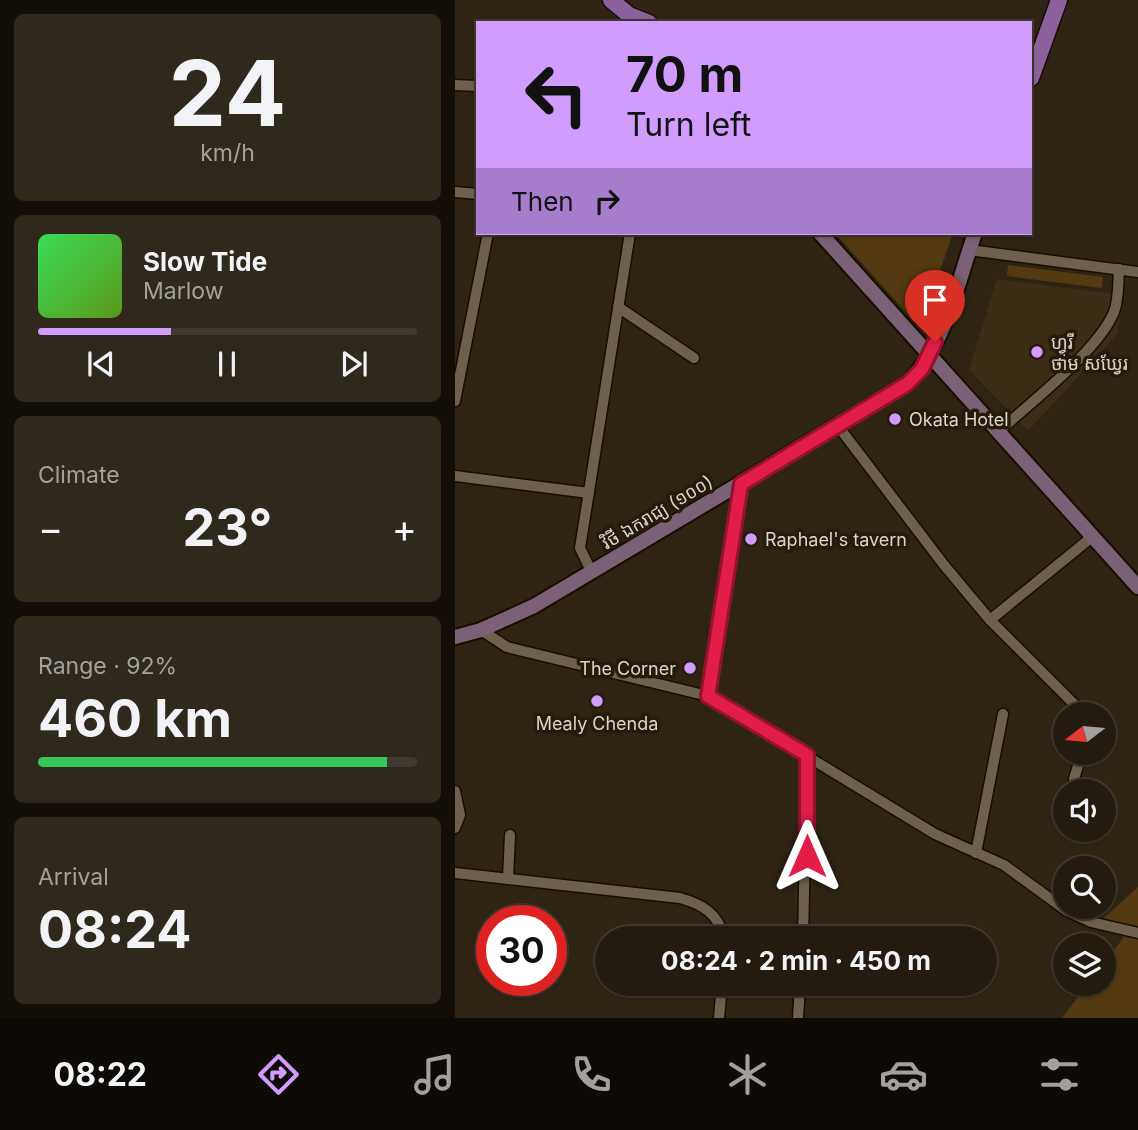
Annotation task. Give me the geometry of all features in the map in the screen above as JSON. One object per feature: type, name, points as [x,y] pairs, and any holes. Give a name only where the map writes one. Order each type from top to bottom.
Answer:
[{"type":"main road","points":[[611,0],[633,20]]},
{"type":"main road","points":[[1032,75],[1059,0]]},
{"type":"street","points":[[455,85],[476,86]]},
{"type":"street","points":[[455,192],[476,194]]},
{"type":"street","points":[[455,401],[488,235]]},
{"type":"street","points":[[592,573],[580,548],[629,235]]},
{"type":"street","points":[[822,235],[1138,587]]},
{"type":"street","name":"វិថី ឯករាជ្យ (១០០)","points":[[455,637],[481,630],[534,606],[907,384],[922,369],[942,329],[974,235]]},
{"type":"street","points":[[969,250],[1138,272]]},
{"type":"street","points":[[998,432],[1072,364],[1107,326],[1117,302],[1119,269]]},
{"type":"street","points":[[618,307],[694,358]]},
{"type":"street","points":[[838,426],[944,565],[990,620],[1072,702]]},
{"type":"street","points":[[455,476],[589,493]]},
{"type":"street","points":[[708,696],[741,484]]},
{"type":"street","points":[[990,620],[1091,537]]},
{"type":"street","points":[[481,630],[507,648],[708,696],[935,834],[1004,865],[1067,911],[1091,922],[1138,933]]},
{"type":"street","points":[[977,853],[1003,714]]},
{"type":"street","points":[[803,926],[807,755]]},
{"type":"street","points":[[1074,779],[1078,765]]},
{"type":"street","points":[[455,790],[460,815],[455,828]]},
{"type":"street","points":[[508,879],[510,835]]},
{"type":"street","points":[[455,873],[680,898],[698,903],[710,911],[721,926]]},
{"type":"street","points":[[719,1018],[721,996]]},
{"type":"street","points":[[798,1018],[799,996]]},
{"type":"shaded area","points":[[837,235],[952,235],[920,328]]},
{"type":"shaded area","points":[[1008,265],[1103,277],[1102,288],[1007,276]]},
{"type":"shaded area","name":"ហ្វូរី ថាម សឃ្វែរ","points":[[997,279],[1121,295],[1118,333],[1028,431],[969,370]]},
{"type":"shaded area","points":[[1138,887],[1138,1018],[1062,1018],[1079,996],[1116,996],[1116,947],[1124,937],[1097,924],[1103,919],[1116,919],[1116,907]]},
{"type":"place","name":"ហ្វូរី ថាម សឃ្វែរ","points":[[1037,352]]},
{"type":"place","name":"Okata Hotel","points":[[895,419]]},
{"type":"place","name":"Raphael's tavern","points":[[751,539]]},
{"type":"place","name":"The Corner","points":[[690,668]]},
{"type":"place","name":"Mealy Chenda","points":[[597,701]]},
{"type":"route","points":[[807,856],[807,755],[708,696],[741,484],[907,384],[922,369],[935,342]]}]
